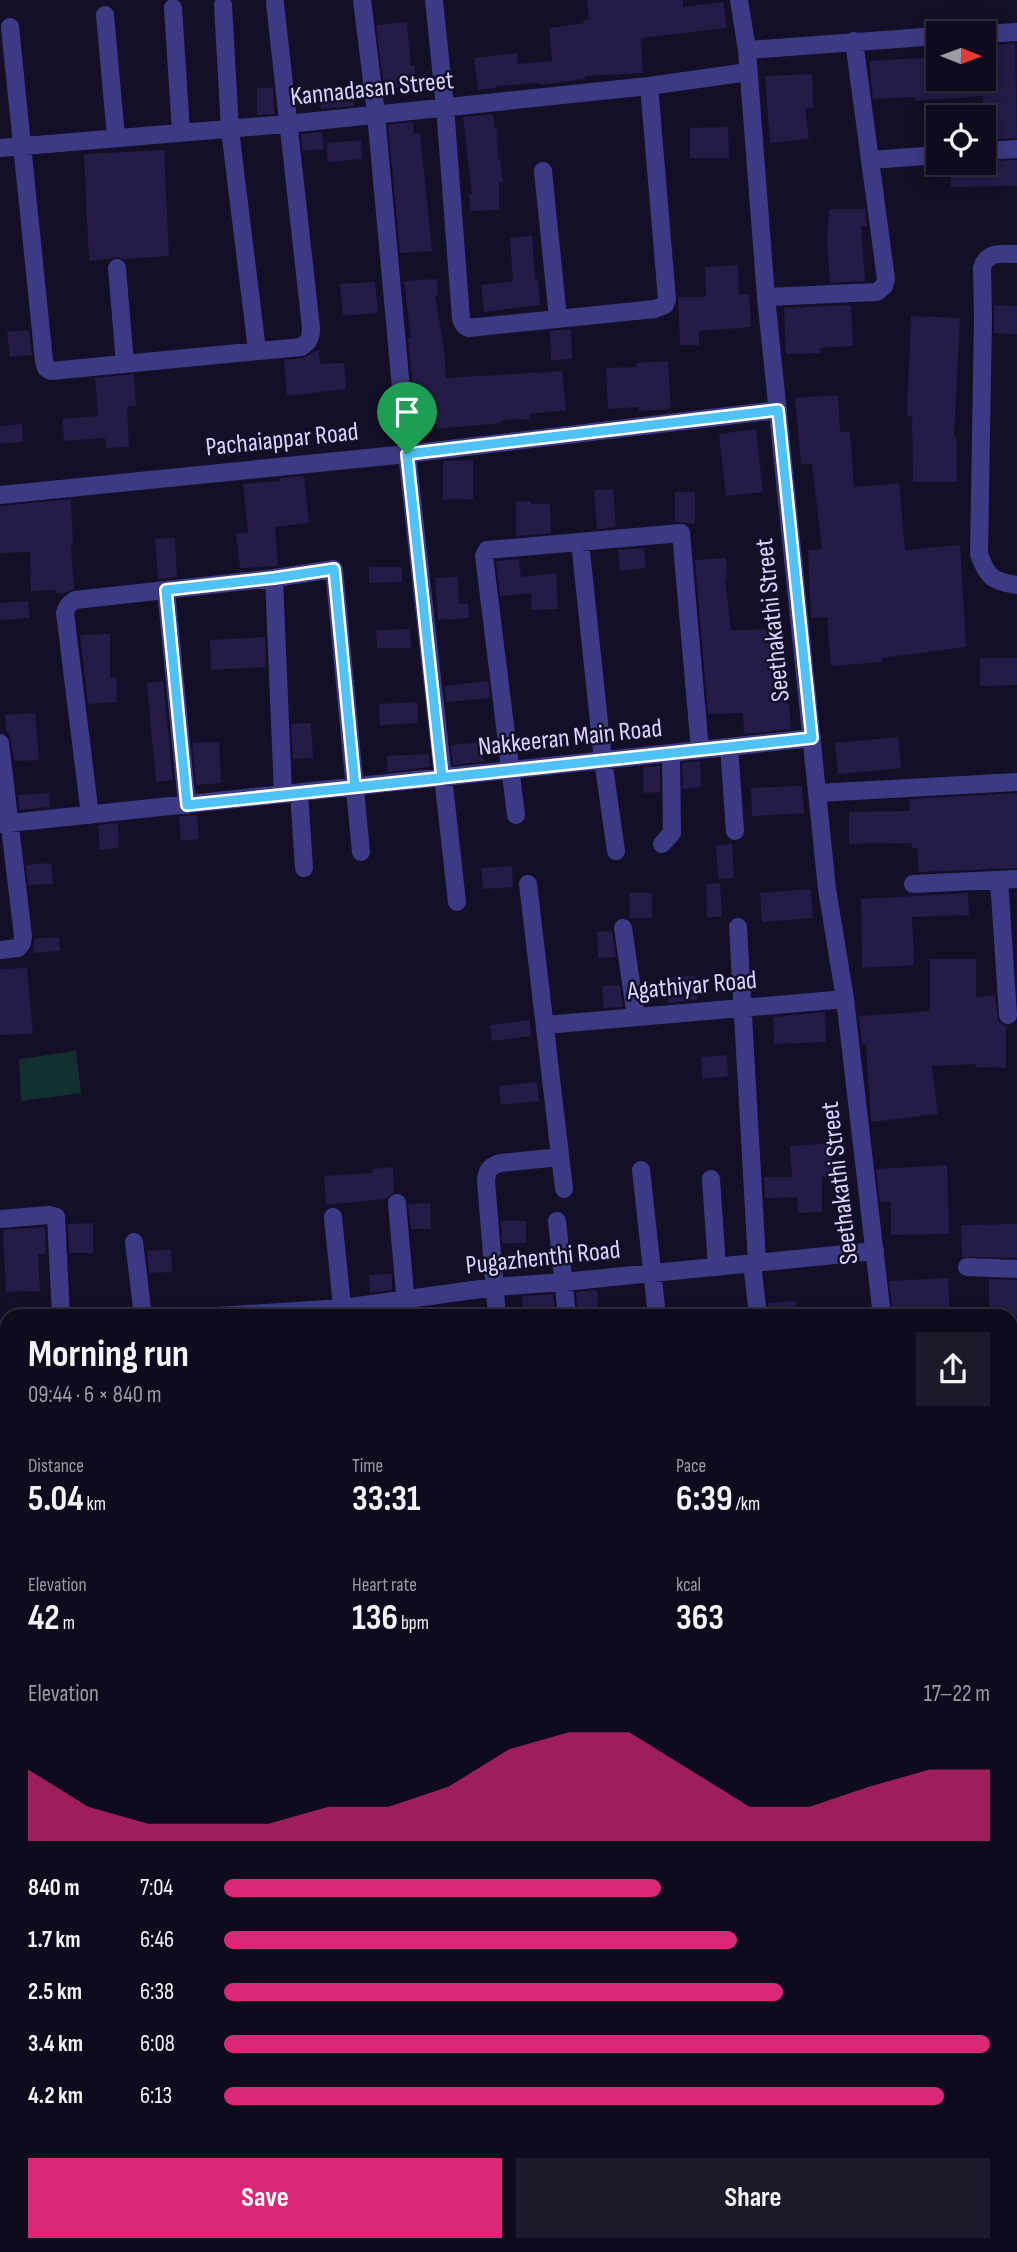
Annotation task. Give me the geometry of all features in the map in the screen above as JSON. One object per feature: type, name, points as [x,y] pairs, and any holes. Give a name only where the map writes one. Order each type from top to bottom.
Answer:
[{"type":"street","points":[[362,0],[376,114],[407,454],[457,902]]},
{"type":"street","points":[[434,0],[461,318],[468,328],[655,309],[665,305],[667,299],[649,86]]},
{"type":"street","name":"Seethakathi Street","points":[[738,0],[747,50],[766,297],[828,889],[845,999],[881,1309]]},
{"type":"street","points":[[10,27],[44,361],[46,368],[51,371],[301,347],[308,343],[311,336],[275,3]]},
{"type":"street","points":[[223,5],[230,130],[257,350]]},
{"type":"street","points":[[173,8],[181,132]]},
{"type":"street","points":[[105,15],[116,137]]},
{"type":"street","points":[[996,33],[1017,32]]},
{"type":"street","points":[[747,50],[926,37]]},
{"type":"street","points":[[766,297],[881,290],[886,279],[854,41]]},
{"type":"street","name":"Kannadasan Street","points":[[0,148],[230,130],[649,86],[748,72]]},
{"type":"street","points":[[996,150],[1017,149]]},
{"type":"street","points":[[871,160],[926,156]]},
{"type":"street","points":[[543,171],[558,317]]},
{"type":"street","points":[[1017,254],[995,254],[983,262],[982,268],[984,317],[979,554],[989,575],[1001,582],[1017,584]]},
{"type":"street","points":[[117,268],[125,364]]},
{"type":"street","name":"Pachaiappar Road","points":[[0,495],[407,454],[778,410]]},
{"type":"street","points":[[516,815],[485,552],[489,550],[681,533],[700,750]]},
{"type":"street","points":[[580,542],[603,760],[616,851]]},
{"type":"street","points":[[90,815],[65,613],[67,606],[75,600],[334,569],[361,852]]},
{"type":"street","points":[[274,578],[291,794],[304,868]]},
{"type":"street","points":[[166,590],[187,805]]},
{"type":"street","name":"Nakkeeran Main Road","points":[[4,824],[812,738]]},
{"type":"street","points":[[0,743],[4,824],[23,936],[18,948],[0,950]]},
{"type":"street","points":[[729,747],[735,831]]},
{"type":"street","points":[[662,844],[672,833],[671,754]]},
{"type":"street","points":[[818,793],[1017,782]]},
{"type":"street","points":[[913,884],[1017,879]]},
{"type":"street","points":[[999,880],[1008,1015]]},
{"type":"street","points":[[528,884],[564,1189]]},
{"type":"street","points":[[737,927],[757,1309]]},
{"type":"street","points":[[623,928],[636,1017]]},
{"type":"street","name":"Agathiyar Road","points":[[545,1024],[845,999]]},
{"type":"street","points":[[497,1309],[487,1171],[500,1163],[560,1157]]},
{"type":"street","points":[[640,1170],[656,1309]]},
{"type":"street","points":[[711,1179],[717,1267]]},
{"type":"street","points":[[397,1203],[407,1308]]},
{"type":"street","points":[[0,1219],[53,1216],[57,1219],[61,1309]]},
{"type":"street","points":[[333,1217],[343,1309]]},
{"type":"street","points":[[557,1221],[566,1309]]},
{"type":"street","points":[[134,1242],[142,1309]]},
{"type":"street","name":"Pugazhenthi Road","points":[[407,1308],[495,1287],[875,1251]]},
{"type":"street","points":[[967,1267],[1017,1269]]},
{"type":"green space","points":[[76,1051],[81,1093],[21,1101],[19,1059]]},
{"type":"building","points":[[587,0],[683,0],[683,7],[723,2],[727,28],[641,38],[643,73],[585,76],[585,79],[539,85],[496,86],[478,90],[474,58],[517,53],[518,64],[552,61],[549,28],[584,23],[583,20],[589,19]]},
{"type":"building","points":[[407,22],[411,66],[415,66],[415,86],[384,87],[376,25]]},
{"type":"building","points":[[1015,43],[1017,138],[996,139],[996,105],[983,105],[983,96],[915,101],[915,97],[873,99],[869,61],[926,58],[926,91],[996,91],[996,79],[999,79],[997,45]]},
{"type":"building","points":[[812,74],[813,108],[805,109],[809,139],[770,143],[765,76]]},
{"type":"building","points":[[257,88],[273,88],[274,114],[257,115]]},
{"type":"building","points":[[353,93],[354,106],[321,109],[320,96]]},
{"type":"building","points":[[493,114],[503,182],[499,182],[499,210],[470,211],[469,195],[472,194],[463,117]]},
{"type":"building","points":[[413,122],[414,134],[420,133],[432,251],[400,253],[388,125]]},
{"type":"building","points":[[728,127],[729,158],[690,158],[690,128]]},
{"type":"building","points":[[322,132],[324,149],[303,151],[301,134]]},
{"type":"building","points":[[361,140],[362,159],[328,162],[326,143]]},
{"type":"building","points":[[164,150],[169,256],[123,259],[117,257],[89,261],[84,154]]},
{"type":"building","points":[[1017,160],[1017,186],[951,187],[951,175],[996,175],[996,161]]},
{"type":"building","points":[[829,209],[865,209],[867,226],[861,226],[865,281],[830,283],[827,240]]},
{"type":"building","points":[[532,236],[540,305],[484,312],[481,285],[513,281],[510,238]]},
{"type":"building","points":[[738,265],[739,295],[749,294],[751,327],[699,331],[699,345],[680,345],[678,297],[706,297],[705,267]]},
{"type":"building","points":[[437,279],[438,296],[435,296],[446,378],[562,371],[566,410],[530,414],[530,419],[437,429],[436,411],[415,412],[408,339],[411,338],[404,281]]},
{"type":"building","points":[[375,282],[378,313],[343,316],[340,284]]},
{"type":"building","points":[[851,305],[853,346],[820,348],[821,353],[786,354],[784,308]]},
{"type":"building","points":[[994,305],[1017,306],[1017,334],[994,333]]},
{"type":"building","points":[[911,316],[960,318],[954,436],[957,482],[913,482],[912,417],[907,416]]},
{"type":"building","points":[[571,329],[572,359],[551,360],[550,331]]},
{"type":"building","points":[[29,330],[32,355],[10,357],[7,332]]},
{"type":"building","points":[[319,350],[320,364],[344,363],[346,389],[287,396],[284,360],[303,358]]},
{"type":"building","points":[[668,361],[671,409],[608,409],[606,368],[637,367],[637,363]]},
{"type":"building","points":[[134,374],[136,406],[127,406],[129,447],[106,448],[105,438],[64,441],[62,419],[98,416],[95,378]]},
{"type":"building","points":[[838,395],[840,432],[850,432],[854,487],[899,483],[905,550],[960,545],[966,647],[882,658],[882,662],[831,666],[827,617],[811,618],[808,550],[822,549],[812,464],[801,464],[795,398]]},
{"type":"building","points":[[22,424],[23,442],[0,444],[0,426]]},
{"type":"building","points":[[756,429],[763,492],[726,496],[719,434]]},
{"type":"building","points":[[473,460],[473,499],[443,500],[443,461]]},
{"type":"building","points":[[304,476],[309,523],[275,527],[278,566],[240,568],[236,533],[248,532],[243,484]]},
{"type":"building","points":[[613,489],[616,527],[597,529],[594,490]]},
{"type":"building","points":[[675,492],[695,492],[695,524],[675,522]]},
{"type":"building","points":[[71,499],[74,589],[65,593],[56,593],[56,590],[31,591],[30,552],[0,553],[0,506]]},
{"type":"building","points":[[531,501],[531,504],[550,504],[551,533],[516,536],[516,502]]},
{"type":"building","points":[[175,538],[177,577],[158,579],[155,539]]},
{"type":"building","points":[[644,548],[646,568],[620,571],[618,550]]},
{"type":"building","points":[[726,558],[725,580],[731,630],[783,629],[791,729],[744,734],[743,713],[708,714],[695,560]]},
{"type":"building","points":[[519,559],[521,577],[556,573],[558,609],[532,610],[531,593],[500,596],[496,561]]},
{"type":"building","points":[[369,567],[402,567],[402,582],[369,583]]},
{"type":"building","points":[[458,577],[459,604],[468,604],[469,618],[438,620],[435,578]]},
{"type":"building","points":[[28,601],[30,618],[0,620],[0,603]]},
{"type":"building","points":[[410,629],[411,648],[377,648],[376,630]]},
{"type":"building","points":[[110,634],[110,678],[116,677],[117,702],[88,704],[80,635]]},
{"type":"building","points":[[265,637],[266,667],[211,670],[210,640]]},
{"type":"building","points":[[980,658],[1017,658],[1017,685],[980,686]]},
{"type":"building","points":[[163,681],[173,780],[156,782],[147,683]]},
{"type":"building","points":[[488,681],[490,698],[446,702],[444,686]]},
{"type":"building","points":[[417,702],[418,723],[380,725],[379,704]]},
{"type":"building","points":[[35,713],[39,760],[14,761],[5,715]]},
{"type":"building","points":[[311,723],[313,758],[293,759],[291,724]]},
{"type":"building","points":[[898,737],[901,768],[838,774],[835,743]]},
{"type":"building","points":[[219,742],[221,783],[196,785],[192,743]]},
{"type":"building","points":[[482,742],[484,761],[453,765],[451,745]]},
{"type":"building","points":[[429,754],[430,767],[388,772],[387,756]]},
{"type":"building","points":[[700,761],[701,787],[683,789],[682,763]]},
{"type":"building","points":[[660,766],[660,790],[644,793],[643,767]]},
{"type":"building","points":[[802,786],[804,813],[752,816],[751,788]]},
{"type":"building","points":[[49,793],[50,807],[19,810],[18,795]]},
{"type":"building","points":[[1017,793],[1017,868],[919,872],[917,848],[912,848],[911,843],[849,844],[849,812],[910,811],[909,799]]},
{"type":"building","points":[[197,815],[199,839],[181,841],[179,816]]},
{"type":"building","points":[[118,823],[119,848],[100,850],[98,825]]},
{"type":"building","points":[[732,844],[734,878],[718,879],[716,845]]},
{"type":"building","points":[[51,863],[53,884],[28,885],[26,865]]},
{"type":"building","points":[[512,866],[513,887],[483,889],[481,868]]},
{"type":"building","points":[[720,883],[722,917],[707,917],[706,884]]},
{"type":"building","points":[[811,889],[813,918],[762,922],[760,893]]},
{"type":"building","points":[[629,893],[652,893],[652,918],[630,918]]},
{"type":"building","points":[[968,893],[969,915],[912,917],[914,965],[862,968],[861,899]]},
{"type":"building","points":[[612,931],[616,957],[598,958],[597,932]]},
{"type":"building","points":[[59,937],[60,951],[33,953],[34,939]]},
{"type":"building","points":[[930,959],[976,959],[976,997],[995,995],[998,1021],[1006,1026],[1006,1068],[976,1067],[976,1064],[932,1066],[938,1114],[871,1122],[866,1044],[862,1044],[859,1016],[930,1011]]},
{"type":"building","points":[[27,968],[33,1034],[0,1035],[0,969]]},
{"type":"building","points":[[695,976],[697,1000],[668,1003],[667,977]]},
{"type":"building","points":[[620,985],[623,1007],[604,1008],[602,986]]},
{"type":"building","points":[[825,1012],[826,1042],[774,1044],[773,1017]]},
{"type":"building","points":[[530,1020],[531,1036],[492,1041],[490,1025]]},
{"type":"building","points":[[727,1055],[728,1076],[702,1079],[701,1057]]},
{"type":"building","points":[[537,1082],[539,1101],[501,1105],[499,1086]]},
{"type":"building","points":[[831,1143],[834,1176],[822,1177],[822,1212],[798,1213],[797,1197],[765,1198],[764,1177],[792,1177],[790,1146]]},
{"type":"building","points":[[947,1165],[949,1234],[891,1235],[891,1202],[880,1202],[876,1169]]},
{"type":"building","points":[[393,1167],[394,1192],[386,1199],[326,1205],[324,1176],[373,1173],[373,1169]]},
{"type":"building","points":[[430,1203],[431,1229],[411,1229],[408,1204]]},
{"type":"building","points":[[501,1221],[526,1221],[526,1243],[502,1243]]},
{"type":"building","points":[[93,1223],[93,1253],[69,1253],[68,1224]]},
{"type":"building","points":[[1017,1224],[1017,1258],[962,1257],[961,1225]]},
{"type":"building","points":[[45,1227],[46,1254],[38,1254],[40,1291],[6,1292],[3,1230]]},
{"type":"building","points":[[171,1249],[172,1272],[149,1273],[147,1251]]},
{"type":"building","points":[[392,1274],[392,1290],[370,1293],[369,1275]]},
{"type":"building","points":[[948,1278],[950,1309],[892,1309],[889,1281]]},
{"type":"building","points":[[989,1279],[1017,1280],[1017,1309],[989,1309]]},
{"type":"building","points":[[597,1290],[598,1309],[577,1309],[576,1292]]},
{"type":"building","points":[[553,1294],[555,1309],[523,1309],[522,1296]]},
{"type":"building","points":[[796,1301],[797,1309],[768,1309],[768,1303]]},
{"type":"route","points":[[407,454],[442,778],[187,805],[166,590],[334,569],[355,787],[442,778],[510,770],[812,738],[778,410],[407,454]]}]
